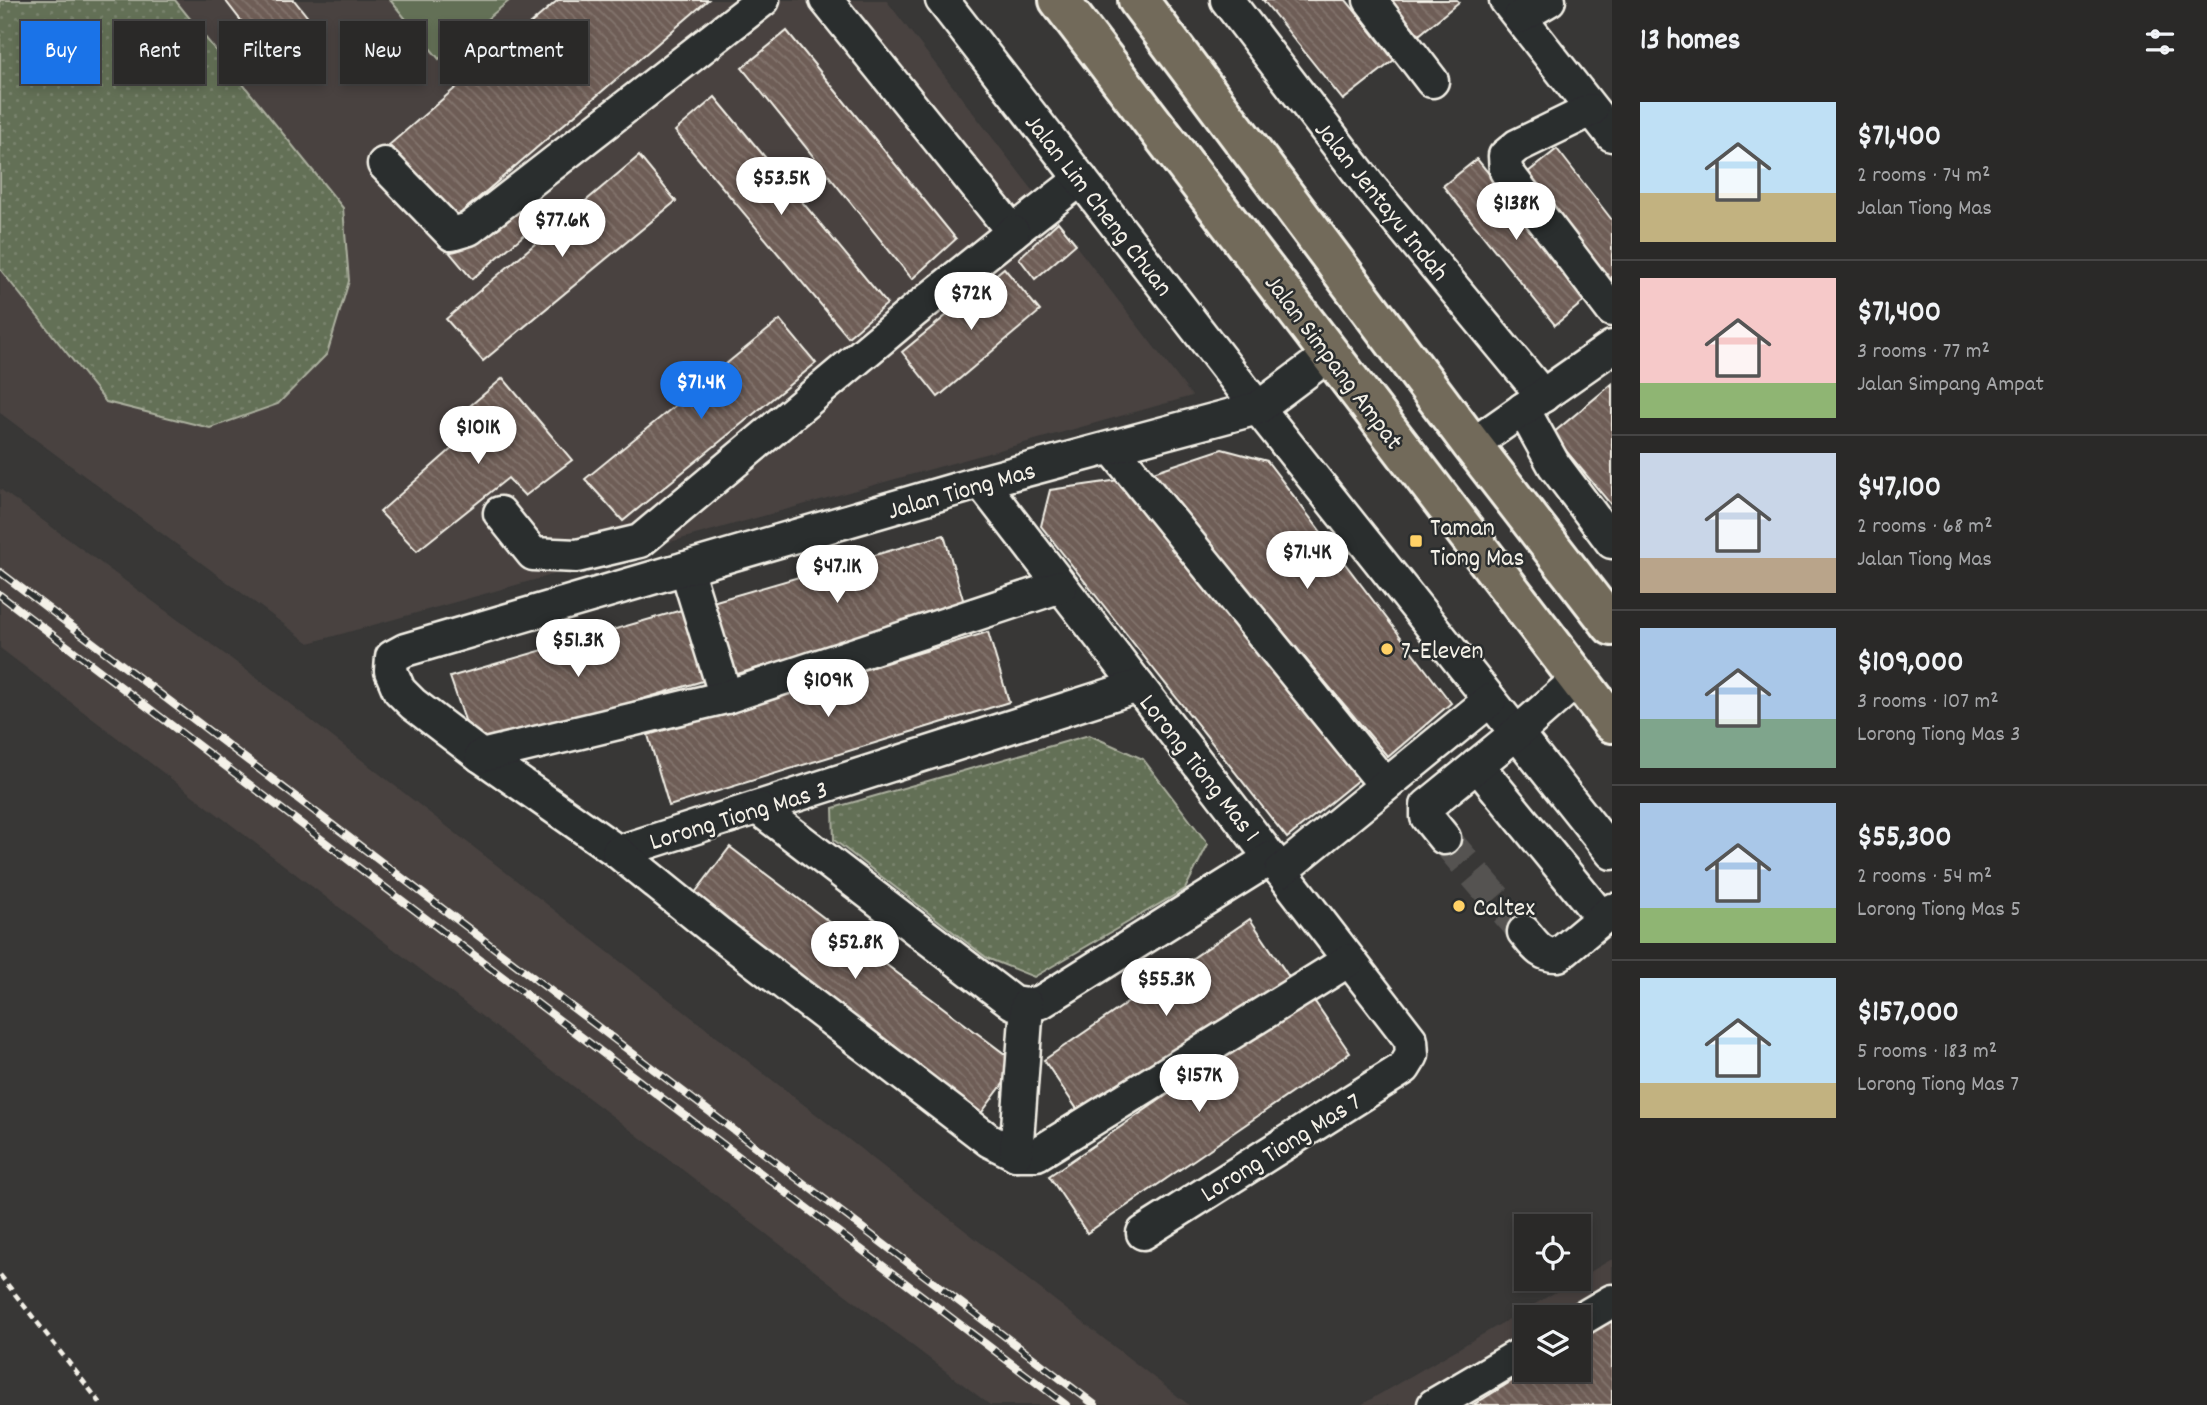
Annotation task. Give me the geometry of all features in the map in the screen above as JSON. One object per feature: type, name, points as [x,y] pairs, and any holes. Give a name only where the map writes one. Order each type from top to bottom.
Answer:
[{"type":"highway","name":"Jalan Simpang Ampat","points":[[1059,0],[1612,723]]},
{"type":"highway","points":[[1138,0],[1472,445],[1612,626]]},
{"type":"street","points":[[384,164],[452,234],[469,229],[763,0]]},
{"type":"street","points":[[826,0],[1013,232]]},
{"type":"street","name":"Jalan Lim Cheng Chuan","points":[[942,0],[1258,408],[1612,853]]},
{"type":"street","name":"Jalan Jentayu Indah","points":[[1227,0],[1533,403],[1554,465],[1612,542]]},
{"type":"street","points":[[1370,0],[1432,81]]},
{"type":"street","points":[[1549,0],[1513,9],[1612,135]]},
{"type":"street","points":[[1591,110],[1517,146],[1506,156],[1506,171],[1612,310]]},
{"type":"street","points":[[500,513],[533,554],[577,556],[640,541],[913,312],[1081,179]]},
{"type":"street","points":[[1472,445],[1612,347]]},
{"type":"street","name":"Jalan Tiong Mas","points":[[391,671],[392,657],[405,650],[981,482],[1258,408],[1330,354]]},
{"type":"street","points":[[1112,448],[1385,785]]},
{"type":"street","name":"Lorong Tiong Mas 1","points":[[981,482],[1411,1040],[1412,1055]]},
{"type":"street","points":[[686,568],[726,697]]},
{"type":"street","points":[[481,756],[726,697],[1061,586]]},
{"type":"street","name":"Lorong Tiong Mas 3","points":[[391,671],[399,690],[413,704],[481,756],[618,852],[1138,686]]},
{"type":"street","points":[[1444,838],[1427,817],[1427,807],[1578,679]]},
{"type":"street","points":[[758,808],[1013,1003],[1027,1005],[1041,1002],[1276,864],[1385,785],[1490,700]]},
{"type":"street","points":[[1477,765],[1607,914],[1558,955],[1548,956],[1539,950],[1524,932]]},
{"type":"street","points":[[618,852],[717,932],[979,1133],[1016,1154],[1037,1154],[1349,960]]},
{"type":"street","points":[[1016,1154],[1027,1005]]},
{"type":"street","name":"Lorong Tiong Mas 7","points":[[1143,1233],[1404,1068],[1412,1055]]},
{"type":"street","points":[[1591,1313],[1612,1301]]},
{"type":"street","points":[[1434,1405],[1514,1358]]},
{"type":"path","points":[[0,1275],[102,1405]]},
{"type":"shaded area","points":[[0,0],[886,0],[1192,396],[309,643],[0,413]]},
{"type":"shaded area","points":[[0,489],[245,669],[1189,1405],[990,1405],[0,648]]},
{"type":"shaded area","points":[[1612,1259],[1612,1405],[1361,1405],[1514,1316],[1514,1382],[1591,1382],[1591,1305],[1533,1305],[1557,1291],[1591,1291],[1591,1271]]},
{"type":"green space","points":[[0,0],[175,0],[192,21],[114,21],[114,84],[205,84],[205,37],[219,54],[219,84],[243,84],[343,208],[349,281],[327,354],[278,404],[210,428],[106,402],[0,269]]},
{"type":"green space","points":[[390,0],[510,0],[485,21],[440,21],[439,59],[426,43],[426,21],[407,21]]},
{"type":"green space","points":[[1089,735],[1143,759],[1208,844],[1185,889],[1034,977],[987,958],[834,840],[833,808]]},
{"type":"building","points":[[225,0],[294,0],[311,21],[241,21]]},
{"type":"building","points":[[558,0],[708,0],[454,219],[389,145],[460,84],[588,84],[588,21],[534,21]]},
{"type":"building","points":[[1263,0],[1346,0],[1394,60],[1343,100]]},
{"type":"building","points":[[1391,0],[1457,0],[1459,2],[1419,35]]},
{"type":"building","points":[[787,31],[956,239],[912,279],[742,68]]},
{"type":"building","points":[[715,97],[887,304],[848,337],[675,131]]},
{"type":"building","points":[[1557,149],[1612,220],[1612,291],[1522,177]]},
{"type":"building","points":[[639,156],[676,201],[483,361],[446,319]]},
{"type":"building","points":[[1477,159],[1589,297],[1555,325],[1443,186]]},
{"type":"building","points":[[529,191],[550,213],[472,279],[450,253]]},
{"type":"building","points":[[1058,222],[1076,244],[1035,279],[1019,258]]},
{"type":"building","points":[[1004,268],[1040,311],[938,397],[902,352]]},
{"type":"building","points":[[780,320],[816,363],[623,521],[585,479]]},
{"type":"building","points":[[503,378],[572,460],[525,496],[508,478],[417,551],[380,512],[472,431],[458,416]]},
{"type":"building","points":[[1612,384],[1612,506],[1552,434]]},
{"type":"building","points":[[1222,449],[1267,461],[1451,703],[1388,757],[1150,473]]},
{"type":"building","points":[[1126,479],[1359,779],[1287,838],[1041,526],[1050,490]]},
{"type":"building","points":[[944,535],[965,606],[734,675],[709,603]]},
{"type":"building","points":[[685,609],[706,680],[475,749],[450,677]]},
{"type":"building","points":[[988,632],[1009,702],[669,806],[648,735]]},
{"type":"building","points":[[730,847],[1018,1064],[979,1116],[691,898]]},
{"type":"building","points":[[1250,919],[1289,977],[1083,1118],[1044,1060]]},
{"type":"building","points":[[1311,996],[1350,1053],[1087,1233],[1049,1176]]},
{"type":"building","points":[[1612,1320],[1612,1405],[1473,1405],[1514,1380],[1514,1382],[1591,1382],[1591,1333]]},
{"type":"tunnel","points":[[1444,838],[1524,932]]},
{"type":"railway","points":[[0,572],[1095,1405]]},
{"type":"railway","points":[[0,595],[1066,1405]]},
{"type":"place","name":"Taman Tiong Mas","points":[[1416,541]]},
{"type":"place","name":"7-Eleven","points":[[1387,649]]},
{"type":"place","name":"Caltex","points":[[1459,906]]}]
